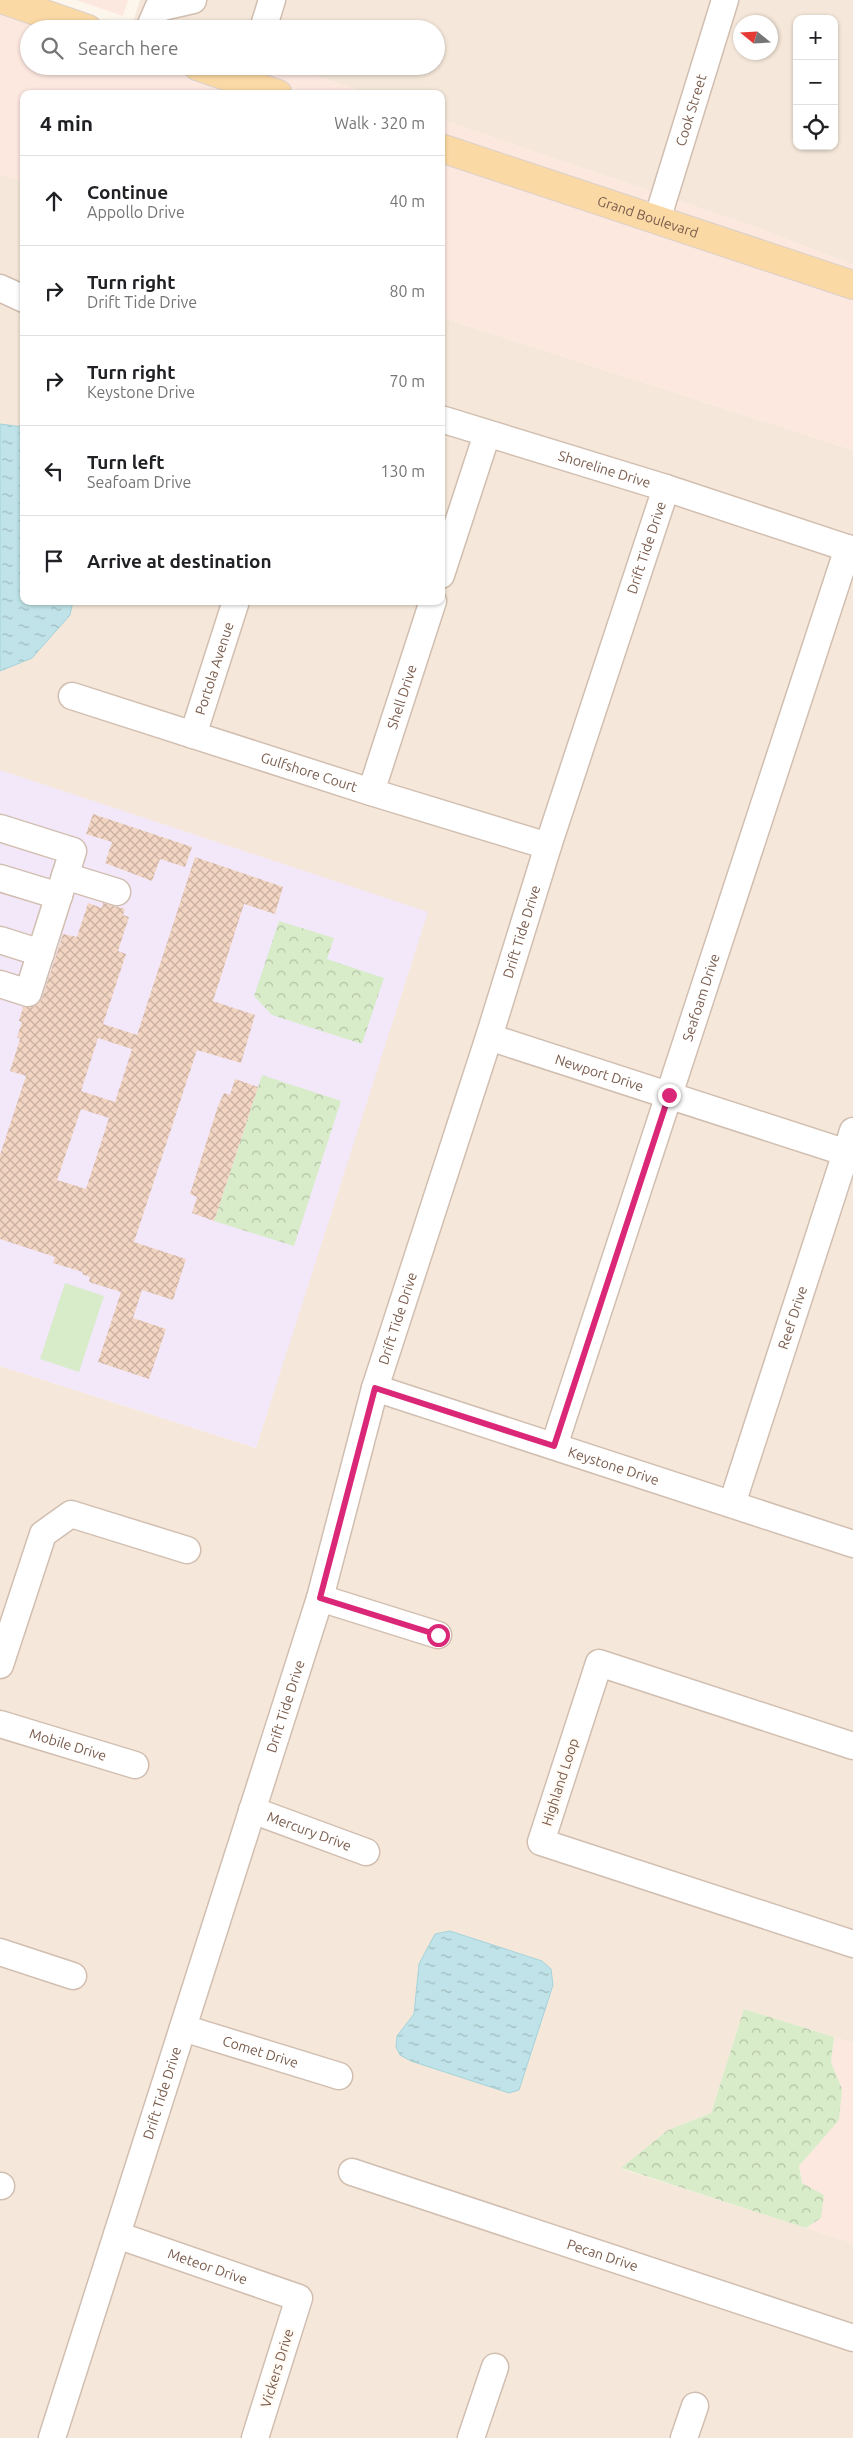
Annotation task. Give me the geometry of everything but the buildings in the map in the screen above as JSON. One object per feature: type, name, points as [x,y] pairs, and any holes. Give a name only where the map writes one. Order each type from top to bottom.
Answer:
[{"type":"main road","points":[[4,0],[62,20]]},
{"type":"main road","points":[[248,75],[272,90]]},
{"type":"main road","name":"Grand Boulevard","points":[[445,149],[853,285]]},
{"type":"street","points":[[153,20],[158,8],[193,0]]},
{"type":"street","points":[[266,20],[272,0]]},
{"type":"street","name":"Cook Street","points":[[657,220],[725,0]]},
{"type":"street","points":[[0,288],[20,296]]},
{"type":"street","name":"Shoreline Drive","points":[[445,420],[666,488],[850,549]]},
{"type":"street","points":[[445,563],[487,434]]},
{"type":"street","name":"Drift Tide Drive","points":[[52,2438],[320,1598],[375,1388],[489,1037],[548,846],[666,488]]},
{"type":"street","name":"Seafoam Drive","points":[[554,1446],[850,549]]},
{"type":"street","name":"Portola Avenue","points":[[193,735],[235,605]]},
{"type":"street","name":"Shell Drive","points":[[371,792],[432,605]]},
{"type":"street","name":"Gulfshore Court","points":[[72,696],[371,792],[548,846]]},
{"type":"street","points":[[0,828],[73,852],[28,993],[0,984]]},
{"type":"street","points":[[0,878],[117,892]]},
{"type":"street","points":[[0,940],[41,953]]},
{"type":"street","name":"Newport Drive","points":[[489,1037],[669,1095],[851,1146]]},
{"type":"street","name":"Reef Drive","points":[[732,1504],[851,1146]]},
{"type":"street","name":"Keystone Drive","points":[[375,1388],[853,1544]]},
{"type":"street","points":[[0,1665],[43,1534],[71,1514],[187,1550]]},
{"type":"street","points":[[320,1598],[438,1635]]},
{"type":"street","name":"Highland Loop","points":[[853,1746],[599,1663],[541,1842],[853,1944]]},
{"type":"street","name":"Mobile Drive","points":[[0,1724],[136,1765]]},
{"type":"street","name":"Mercury Drive","points":[[252,1810],[366,1852]]},
{"type":"street","points":[[0,1952],[73,1976]]},
{"type":"street","name":"Comet Drive","points":[[183,2028],[339,2076]]},
{"type":"street","name":"Pecan Drive","points":[[352,2172],[853,2338]]},
{"type":"street","name":"Meteor Drive","points":[[117,2235],[299,2298]]},
{"type":"street","name":"Vickers Drive","points":[[256,2438],[299,2298]]},
{"type":"street","points":[[472,2438],[494,2367]]},
{"type":"street","points":[[684,2438],[694,2406]]},
{"type":"shaded area","points":[[76,0],[128,0],[123,16]]},
{"type":"shaded area","points":[[140,0],[853,0],[853,265],[752,226],[445,121],[445,90],[357,90],[315,75],[445,75],[445,20],[132,20],[134,19]]},
{"type":"shaded area","points":[[0,12],[26,20],[20,20],[20,75],[196,75],[240,90],[20,90],[20,181],[0,174]]},
{"type":"shaded area","points":[[253,75],[315,75],[357,90],[297,90]]},
{"type":"shaded area","points":[[445,121],[752,226],[853,265],[853,275],[445,139]]},
{"type":"shaded area","points":[[445,158],[853,297],[853,450],[445,318]]},
{"type":"shaded area","points":[[0,174],[20,181],[20,605],[445,605],[445,318],[853,450],[853,2043],[744,2009],[711,2113],[668,2130],[622,2169],[853,2243],[853,2438],[0,2438],[0,1366],[256,1448],[0,772]]},
{"type":"shaded area","points":[[0,770],[428,912],[256,1448],[0,1366]]},
{"type":"shaded area","points":[[834,2037],[853,2043],[853,2243],[806,2228],[821,2218],[802,2183],[799,2166],[812,2151],[842,2089],[831,2062]]},
{"type":"green space","points":[[279,921],[334,938],[327,959],[384,978],[362,1044],[272,1015],[254,996]]},
{"type":"green space","points":[[262,1075],[341,1101],[294,1246],[214,1221]]},
{"type":"green space","points":[[65,1283],[104,1296],[79,1372],[40,1359]]},
{"type":"green space","points":[[744,2009],[834,2037],[831,2062],[842,2089],[839,2120],[799,2166],[802,2183],[824,2195],[821,2218],[806,2228],[621,2168],[668,2130],[711,2113]]},
{"type":"water","points":[[0,424],[20,426],[20,605],[72,605],[70,615],[32,658],[0,671]]},
{"type":"water","points":[[450,1931],[542,1961],[551,1969],[553,1985],[519,2090],[509,2093],[411,2061],[400,2055],[396,2047],[397,2036],[414,2014],[419,1964],[435,1934]]},
{"type":"route","points":[[438,1635],[320,1598],[375,1388],[554,1446],[669,1095]]}]
